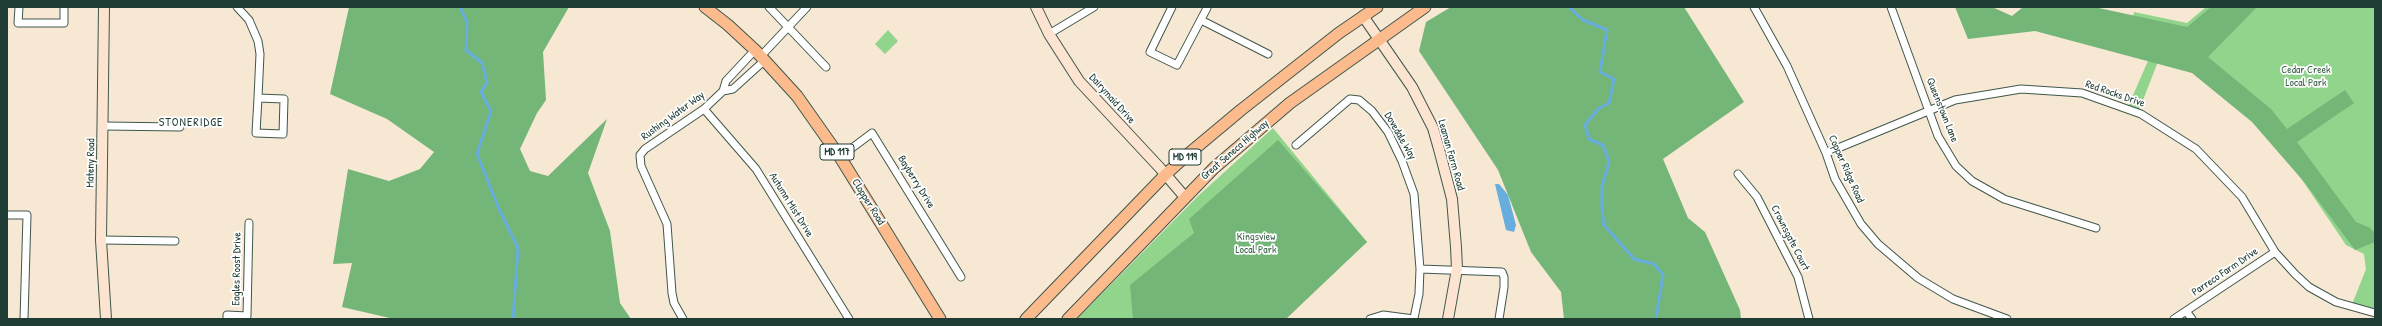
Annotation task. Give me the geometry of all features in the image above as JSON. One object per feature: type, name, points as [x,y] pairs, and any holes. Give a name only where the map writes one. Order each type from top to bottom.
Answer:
[{"type":"main road","name":"Clopper Road","points":[[705,7],[728,24],[760,55],[797,96],[840,157],[940,319]]},
{"type":"main road","name":"MD 119","points":[[1026,319],[1165,175],[1241,110],[1376,7]]},
{"type":"main road","name":"Great Seneca Highway","points":[[1068,319],[1184,196],[1214,168],[1290,103],[1378,38],[1425,7]]},
{"type":"street","points":[[19,7],[18,23],[64,23],[64,7]]},
{"type":"street","name":"Mateny Road","points":[[104,7],[104,126],[101,240],[106,319]]},
{"type":"street","points":[[769,7],[789,26],[826,67]]},
{"type":"street","points":[[760,55],[807,7]]},
{"type":"street","name":"Dairymaid Drive","points":[[1036,7],[1049,34],[1079,81],[1184,196]]},
{"type":"street","points":[[1049,34],[1094,7]]},
{"type":"street","points":[[1172,7],[1150,52],[1177,65],[1201,20],[1206,7]]},
{"type":"street","name":"Copper Ridge Road","points":[[1754,7],[1787,66],[1826,153],[1835,179],[1854,213],[1878,244],[1897,262],[1918,278],[1952,299],[2007,319]]},
{"type":"street","name":"Queenstown Lane","points":[[1891,7],[1938,136],[1956,166],[1972,181],[2004,199],[2096,228]]},
{"type":"street","points":[[242,8],[258,41],[260,54],[256,133],[283,134],[284,99],[258,98]]},
{"type":"street","name":"Leaman Farm Road","points":[[1363,16],[1412,87],[1433,128],[1452,199],[1457,269],[1448,319]]},
{"type":"street","points":[[1201,20],[1268,54]]},
{"type":"street","name":"Rushing Water Way","points":[[683,319],[674,303],[672,293],[667,224],[639,160],[640,155],[645,149],[704,109],[723,91],[726,81],[760,55]]},
{"type":"street","name":"Rushing Water Way","points":[[723,91],[733,89],[760,55]]},
{"type":"street","name":"Red Rocks Drive","points":[[1826,153],[1955,100],[2021,90],[2056,90],[2082,93],[2138,113],[2170,131],[2196,149],[2220,172],[2242,197],[2275,252],[2295,274],[2321,294],[2336,302],[2375,313]]},
{"type":"street","name":"Dovedale Way","points":[[1296,145],[1350,99],[1359,100],[1372,111],[1388,132],[1402,161],[1414,194],[1420,269],[1414,319],[1383,316],[1370,319]]},
{"type":"street","name":"Autumn Mist Drive","points":[[704,109],[756,169],[849,319]]},
{"type":"street","points":[[104,126],[180,127]]},
{"type":"street","name":"Bayberry Drive","points":[[840,157],[872,133],[961,277]]},
{"type":"street","name":"Crownsgate Court","points":[[1738,174],[1757,197],[1798,276],[1809,319]]},
{"type":"street","points":[[7,215],[27,215],[24,319]]},
{"type":"street","name":"Eagles Roost Drive","points":[[227,319],[227,315],[247,316],[249,223]]},
{"type":"street","points":[[101,240],[175,241]]},
{"type":"street","name":"Parreco Farm Drive","points":[[2174,319],[2275,252]]},
{"type":"street","points":[[1420,269],[1457,269],[1502,272],[1504,282],[1499,319]]},
{"type":"street","points":[[2186,311],[2192,319]]},
{"type":"green space","points":[[349,7],[569,7],[543,52],[546,100],[537,113],[520,149],[530,171],[548,176],[607,119],[588,173],[610,231],[620,303],[631,319],[394,319],[342,307],[352,263],[333,264],[348,169],[389,181],[420,169],[434,152],[387,119],[330,94]]},
{"type":"green space","points":[[1451,7],[1684,7],[1744,102],[1663,159],[1688,218],[1705,232],[1740,310],[1741,319],[1564,319],[1561,292],[1531,252],[1498,170],[1419,51],[1426,22]]},
{"type":"green space","points":[[1955,7],[1992,7],[2012,16],[2023,7],[2094,7],[2187,27],[2211,7],[2257,7],[2208,57],[2271,109],[2287,129],[2345,90],[2354,103],[2297,142],[2356,222],[2370,228],[2375,233],[2375,242],[2355,250],[2305,183],[2252,122],[2192,73],[2035,31],[1968,39]]},
{"type":"green space","name":"Cedar Creek Local Park","points":[[2206,7],[2375,7],[2375,313],[2351,307],[2366,269],[2364,254],[2346,245],[2288,159],[2252,121],[2195,74],[2159,59],[2138,113],[2127,109],[2151,54],[2127,48],[2134,12],[2187,23]]},
{"type":"green space","points":[[888,30],[898,41],[885,54],[875,44]]},
{"type":"green space","name":"Kingsview Local Park","points":[[1273,128],[1367,242],[1284,319],[1077,319],[1198,196]]},
{"type":"green space","name":"Kingsview Local Park","points":[[1278,140],[1367,242],[1286,319],[1133,319],[1130,285],[1194,233],[1189,219]]},
{"type":"water","points":[[1495,184],[1499,184],[1508,195],[1516,225],[1514,232],[1506,230]]},
{"type":"waterway","points":[[460,7],[467,22],[466,50],[482,63],[487,82],[481,92],[491,111],[477,154],[499,209],[518,248],[513,319]]},
{"type":"waterway","points":[[1569,7],[1583,20],[1607,30],[1600,72],[1614,79],[1609,103],[1598,109],[1585,125],[1589,139],[1603,145],[1609,162],[1602,186],[1602,210],[1604,225],[1634,259],[1654,264],[1663,275],[1656,319]]},
{"type":"district","name":"STONERIDGE","points":[[191,123]]}]
